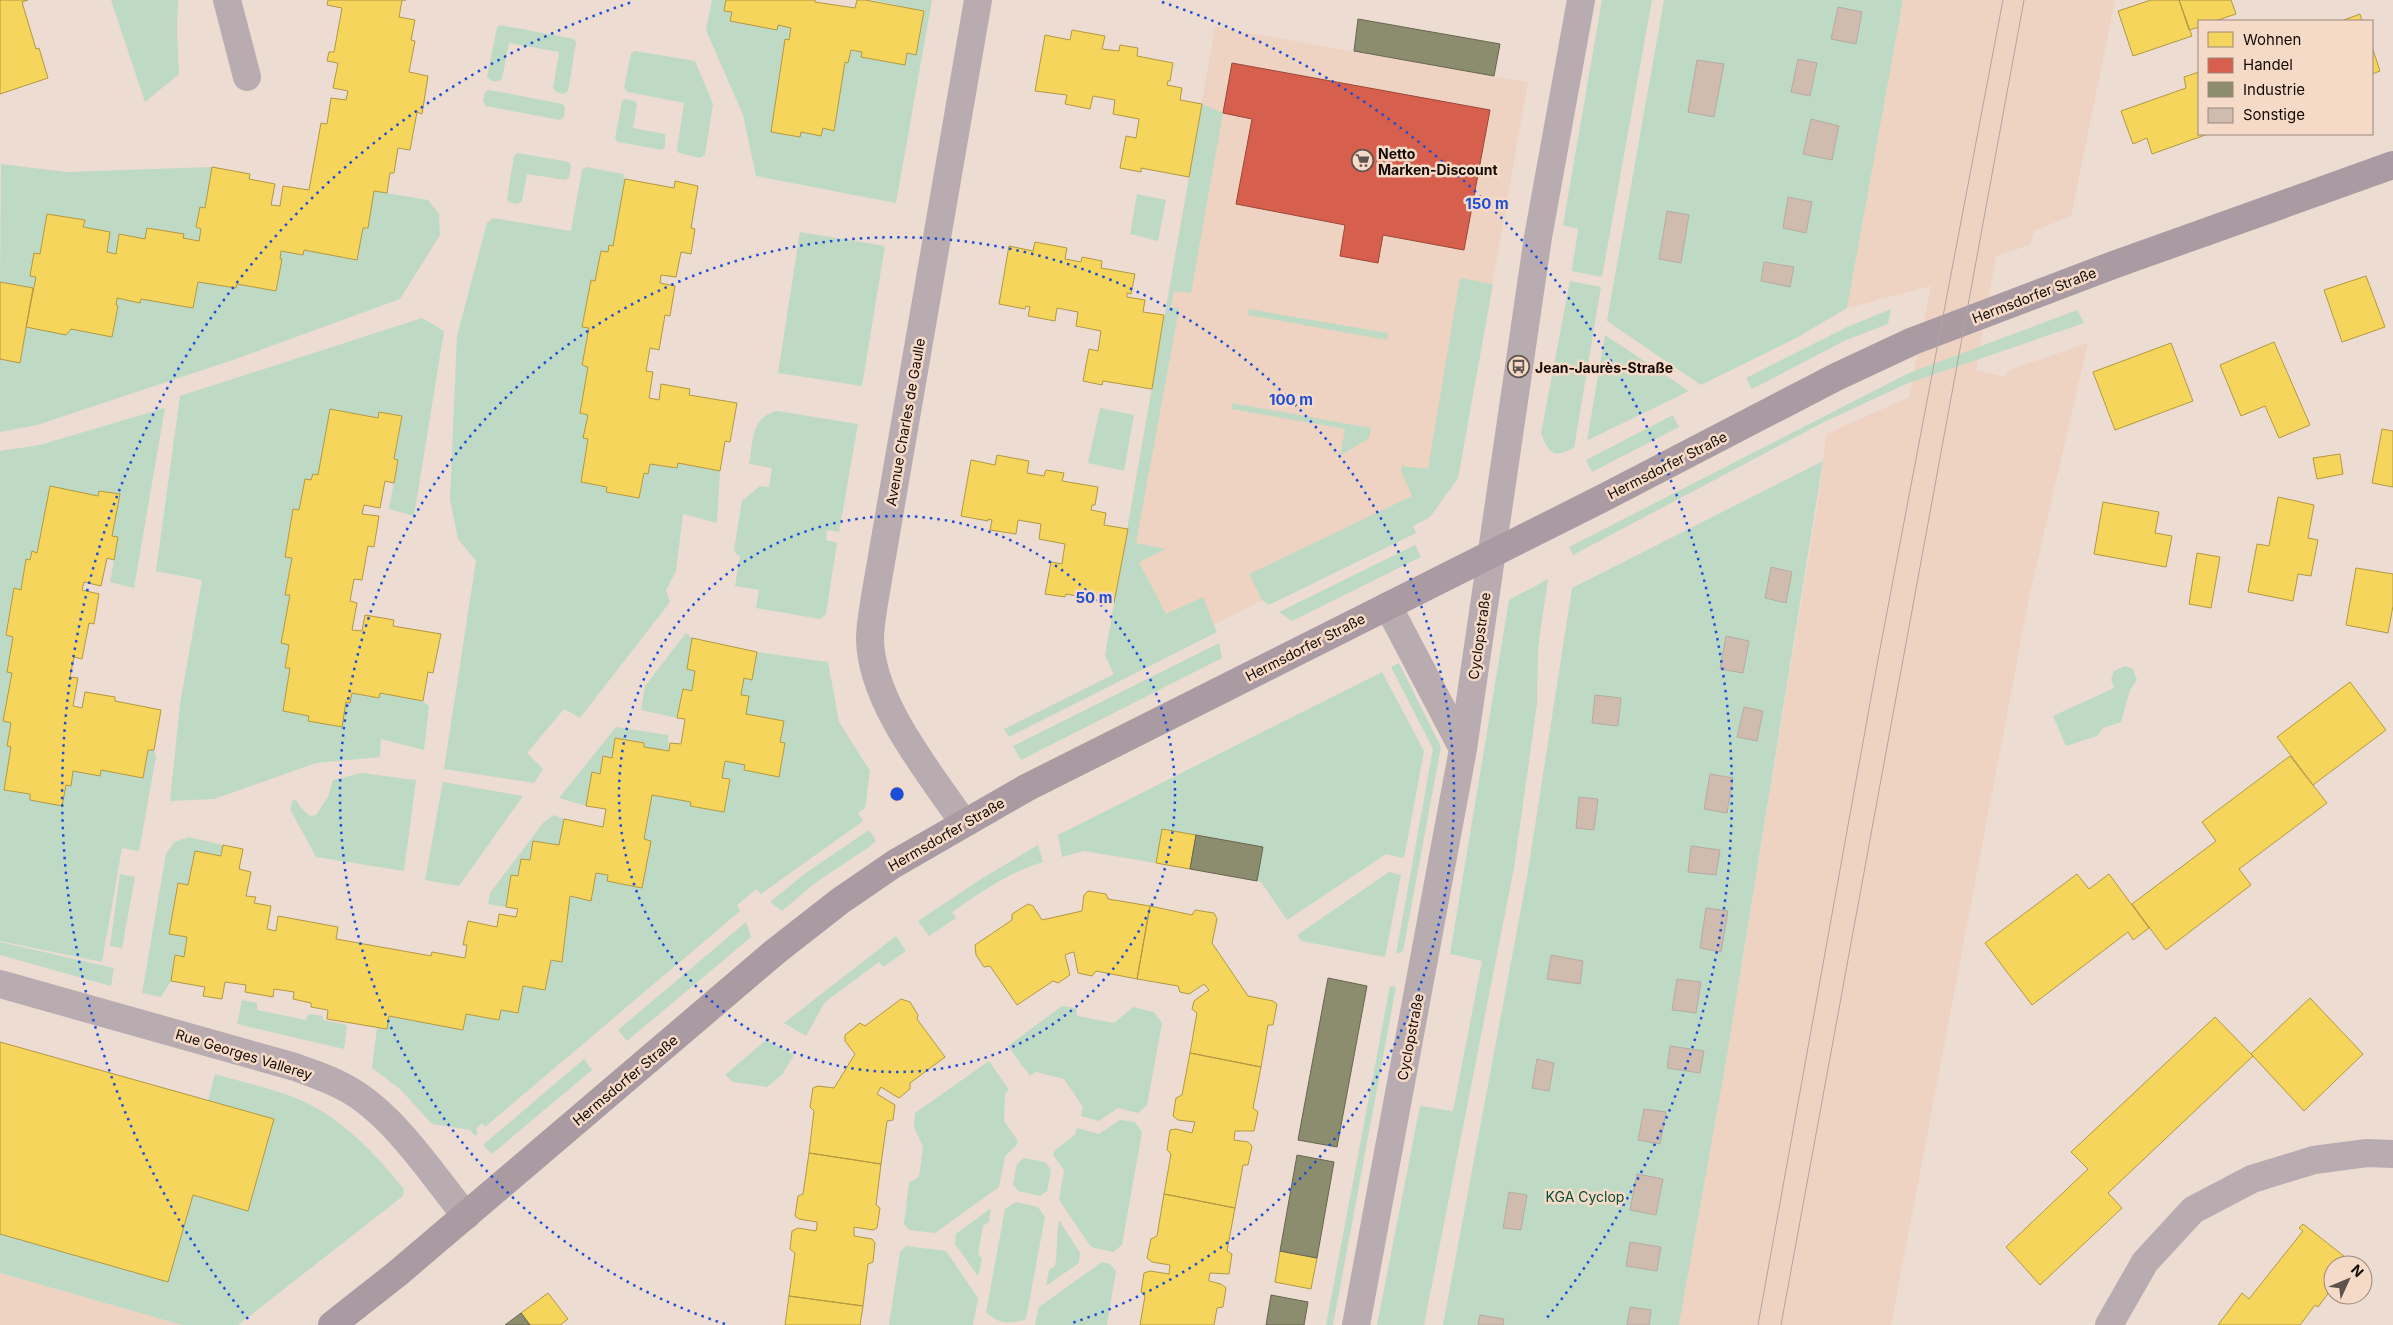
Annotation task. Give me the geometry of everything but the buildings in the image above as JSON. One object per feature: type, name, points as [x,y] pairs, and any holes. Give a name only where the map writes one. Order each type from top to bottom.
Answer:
[{"type":"main road","name":"Hermsdorfer Straße","points":[[332,1325],[466,1216],[776,951],[870,880],[963,822],[1026,788],[1836,377],[1913,341],[2116,264],[2393,165]]},
{"type":"street","points":[[227,0],[247,77]]},
{"type":"street","name":"Avenue Charles de Gaulle","points":[[963,822],[897,722],[877,678],[870,640],[876,587],[978,0]]},
{"type":"street","points":[[1492,553],[1538,237],[1580,0]]},
{"type":"street","name":"Cyclopstraße","points":[[1356,1325],[1463,749],[1492,553]]},
{"type":"street","points":[[1388,606],[1463,749]]},
{"type":"street","name":"Rue Georges Vallerey","points":[[0,984],[295,1067],[342,1086],[369,1104],[396,1130],[466,1216]]},
{"type":"street","points":[[2109,1325],[2145,1262],[2194,1210],[2252,1180],[2314,1160],[2367,1153],[2393,1154]]},
{"type":"shaded area","points":[[1903,0],[2115,0],[2071,216],[2034,231],[2030,245],[1996,256],[1976,370],[2006,377],[2008,370],[2088,343],[2030,593],[1891,1325],[1679,1325],[1726,1062],[1819,494],[1826,434],[1909,397],[1931,286],[1847,308]]},
{"type":"shaded area","points":[[1215,27],[1528,82],[1458,478],[1430,517],[1114,674],[1105,656]]},
{"type":"shaded area","points":[[0,1273],[159,1318],[182,1325],[0,1325]]},
{"type":"green space","points":[[111,0],[178,0],[179,74],[145,102]]},
{"type":"green space","points":[[712,0],[726,0],[724,11],[732,12],[731,21],[776,30],[778,25],[791,28],[789,40],[785,39],[771,132],[800,137],[801,132],[821,136],[823,128],[834,130],[845,62],[848,63],[851,50],[862,52],[861,57],[904,65],[907,53],[916,55],[924,11],[873,0],[932,0],[896,203],[756,176],[743,115],[706,30]]},
{"type":"green space","points":[[1602,0],[1652,0],[1602,277],[1572,271],[1578,229],[1563,225]]},
{"type":"green space","points":[[1664,0],[1903,0],[1847,308],[1796,338],[1701,385],[1607,321]]},
{"type":"green space","points":[[500,25],[574,39],[576,43],[568,91],[563,94],[556,92],[553,88],[559,52],[509,43],[502,79],[497,81],[490,80],[487,77],[497,27]]},
{"type":"green space","points":[[635,51],[695,61],[713,104],[705,155],[700,158],[679,153],[677,150],[684,103],[628,92],[624,88],[631,53]]},
{"type":"green space","points":[[489,90],[563,104],[565,108],[564,117],[560,120],[486,106],[483,101],[485,92]]},
{"type":"green space","points":[[625,99],[635,101],[637,104],[633,128],[665,134],[665,147],[662,150],[618,142],[615,138],[622,101]]},
{"type":"green space","points":[[1202,104],[1223,113],[1191,293],[1174,291],[1171,307],[1179,309],[1136,543],[1166,549],[1139,562],[1166,614],[1203,597],[1217,632],[1009,737],[1004,729],[1114,674],[1105,655]]},
{"type":"green space","points":[[518,153],[569,162],[571,166],[569,177],[566,180],[527,174],[522,201],[518,204],[509,202],[507,199],[514,156]]},
{"type":"green space","points":[[1,164],[66,172],[212,167],[205,208],[200,207],[196,227],[201,229],[199,241],[183,238],[183,234],[148,228],[145,239],[119,234],[116,254],[107,252],[110,232],[83,227],[84,220],[47,214],[40,254],[34,253],[30,275],[36,277],[33,288],[0,282]]},
{"type":"green space","points":[[586,167],[623,174],[625,179],[613,246],[609,245],[608,252],[601,251],[595,281],[591,281],[582,326],[589,328],[583,365],[588,367],[580,413],[588,415],[584,438],[588,439],[581,482],[607,487],[606,492],[639,498],[644,473],[648,474],[650,464],[676,468],[678,463],[720,471],[717,523],[683,514],[676,571],[666,590],[670,602],[580,718],[564,709],[527,753],[543,769],[534,783],[444,769],[476,561],[458,539],[450,499],[457,336],[487,223],[493,218],[571,231],[582,170]]},
{"type":"green space","points":[[374,191],[428,200],[439,214],[440,235],[400,299],[230,361],[37,425],[0,432],[0,359],[20,362],[26,327],[66,334],[71,329],[112,337],[118,306],[116,305],[117,298],[139,303],[141,299],[198,282],[235,288],[237,284],[276,291],[282,260],[280,259],[281,251],[303,255],[304,250],[367,228]]},
{"type":"green space","points":[[1137,194],[1166,200],[1158,241],[1130,234]]},
{"type":"green space","points":[[800,232],[885,246],[862,386],[778,373]]},
{"type":"green space","points":[[1460,278],[1493,284],[1458,478],[1430,517],[1413,526],[1416,533],[1269,605],[1262,600],[1249,574],[1412,496],[1401,471],[1402,466],[1428,469]]},
{"type":"green space","points":[[1570,281],[1601,287],[1574,448],[1557,453],[1550,450],[1541,433]]},
{"type":"green space","points":[[1249,309],[1388,333],[1387,340],[1248,315]]},
{"type":"green space","points":[[1891,309],[1888,324],[1846,340],[1752,389],[1746,378],[1847,327]]},
{"type":"green space","points":[[2077,310],[2084,323],[1906,384],[1822,423],[1573,555],[1569,547],[1909,373]]},
{"type":"green space","points":[[422,318],[444,331],[414,516],[389,509],[398,460],[394,459],[402,416],[379,412],[378,418],[330,409],[318,475],[313,474],[311,480],[305,479],[299,510],[293,509],[285,556],[292,558],[285,594],[290,595],[281,643],[289,645],[285,667],[290,668],[283,711],[309,716],[308,721],[341,727],[346,702],[350,703],[352,693],[379,698],[380,693],[423,701],[429,706],[424,750],[381,739],[380,757],[316,763],[214,799],[170,801],[180,704],[202,580],[156,571],[180,396]]},
{"type":"green space","points":[[1605,335],[1689,391],[1587,440]]},
{"type":"green space","points":[[1232,403],[1371,428],[1369,438],[1340,456],[1345,429],[1231,409]]},
{"type":"green space","points":[[165,408],[134,588],[110,582],[118,538],[112,536],[120,495],[99,491],[98,496],[37,553],[32,552],[30,560],[26,559],[21,590],[14,589],[6,634],[13,637],[7,671],[12,673],[3,721],[11,723],[11,747],[4,790],[30,794],[30,800],[62,806],[66,785],[71,785],[73,771],[100,775],[101,770],[143,778],[148,750],[154,750],[156,757],[139,851],[122,848],[102,962],[0,941],[0,451],[40,445]]},
{"type":"green space","points":[[1100,408],[1134,415],[1124,471],[1088,463]]},
{"type":"green space","points":[[777,411],[858,424],[839,532],[827,530],[826,540],[837,543],[826,614],[820,619],[756,608],[759,590],[735,586],[740,556],[734,550],[742,501],[760,486],[769,487],[772,468],[749,464],[753,439],[762,418]]},
{"type":"green space","points":[[1673,415],[1679,427],[1592,472],[1586,460]]},
{"type":"green space","name":"KGA Cyclop","points":[[1823,461],[1726,1062],[1679,1325],[1443,1325],[1528,871],[1572,588]]},
{"type":"green space","points":[[1415,545],[1421,557],[1292,621],[1279,612]]},
{"type":"green space","points":[[1548,579],[1538,648],[1537,704],[1514,868],[1424,1325],[1377,1325],[1420,1106],[1453,1111],[1482,961],[1450,954],[1509,600]]},
{"type":"green space","points":[[686,633],[692,638],[687,669],[695,671],[692,691],[682,690],[677,718],[641,710],[645,686]]},
{"type":"green space","points":[[1219,643],[1222,658],[1021,760],[1013,746]]},
{"type":"green space","points":[[757,652],[828,662],[839,722],[870,771],[865,808],[858,813],[863,821],[761,894],[756,889],[737,905],[740,911],[485,1127],[482,1123],[476,1129],[478,1133],[475,1136],[470,1130],[432,1124],[400,1089],[372,1068],[377,1028],[387,1029],[389,1016],[463,1030],[466,1014],[499,1020],[501,1010],[518,1013],[523,986],[545,990],[551,960],[562,962],[570,896],[591,900],[596,873],[608,875],[607,881],[641,888],[650,841],[644,839],[652,795],[691,802],[690,806],[724,812],[730,779],[722,778],[725,761],[745,765],[745,770],[779,776],[785,743],[780,742],[784,721],[746,714],[741,695],[744,678],[752,679]]},
{"type":"green space","points":[[1399,663],[1441,747],[1403,951],[1396,954],[1433,749],[1391,667]]},
{"type":"green space","points":[[2125,666],[2133,669],[2137,680],[2130,690],[2121,722],[2103,728],[2097,736],[2066,746],[2053,716],[2114,688],[2111,680],[2114,671]]},
{"type":"green space","points":[[1382,672],[1424,751],[1404,858],[1386,854],[1287,920],[1261,882],[1257,881],[1262,847],[1162,829],[1156,863],[1084,851],[1062,857],[1058,835]]},
{"type":"green space","points":[[616,727],[668,735],[669,751],[644,747],[644,743],[615,738],[612,758],[603,756],[600,774],[593,772],[586,806],[559,798]]},
{"type":"green space","points":[[361,773],[416,780],[404,871],[316,857],[290,809],[293,800],[296,800],[301,808],[310,816],[316,815],[328,797],[333,780]]},
{"type":"green space","points":[[443,782],[523,796],[459,886],[425,880]]},
{"type":"green space","points":[[554,815],[564,819],[559,845],[534,841],[530,860],[521,859],[518,876],[511,875],[506,907],[488,904],[490,893],[543,823]]},
{"type":"green space","points":[[869,830],[876,841],[815,883],[782,911],[770,902],[807,872]]},
{"type":"green space","points":[[189,837],[223,845],[221,856],[195,851],[188,885],[178,884],[169,933],[187,937],[184,957],[175,955],[171,981],[161,997],[142,993],[166,854],[174,842]]},
{"type":"green space","points":[[1038,845],[1043,862],[1019,871],[985,890],[952,912],[956,918],[929,936],[918,921],[981,879]]},
{"type":"green space","points":[[1389,872],[1401,875],[1385,957],[1301,941],[1297,935]]},
{"type":"green space","points":[[120,874],[135,877],[122,948],[110,946]]},
{"type":"green space","points":[[746,922],[751,937],[627,1041],[618,1030]]},
{"type":"green space","points":[[896,936],[906,951],[883,967],[879,962],[825,1002],[806,1036],[784,1023]]},
{"type":"green space","points":[[0,942],[114,968],[111,986],[0,955]]},
{"type":"green space","points":[[1390,986],[1396,987],[1333,1325],[1326,1325]]},
{"type":"green space","points":[[242,1000],[257,1003],[257,1010],[306,1020],[308,1014],[323,1016],[323,1020],[347,1025],[344,1049],[237,1024]]},
{"type":"green space","points":[[1062,1006],[1076,1008],[1077,1016],[1114,1023],[1133,1007],[1154,1012],[1162,1023],[1147,1105],[1138,1113],[1118,1108],[1099,1121],[1081,1116],[1083,1107],[1064,1079],[1036,1072],[1030,1076],[1008,1046]]},
{"type":"green space","points":[[766,1040],[794,1055],[782,1075],[767,1087],[733,1082],[725,1075]]},
{"type":"green space","points":[[584,1059],[592,1070],[492,1154],[483,1145]]},
{"type":"green space","points":[[989,1061],[1009,1090],[1005,1094],[1004,1121],[1018,1141],[1016,1146],[1005,1156],[999,1187],[935,1233],[909,1230],[904,1224],[909,1183],[919,1177],[923,1147],[914,1127],[915,1113]]},
{"type":"green space","points":[[215,1074],[286,1094],[328,1115],[356,1137],[381,1162],[404,1189],[403,1196],[238,1325],[182,1325],[0,1273],[0,1234],[193,1195],[247,1211],[208,1101]]},
{"type":"green space","points":[[1120,1120],[1135,1122],[1142,1132],[1122,1245],[1113,1252],[1091,1247],[1059,1200],[1064,1170],[1053,1155],[1055,1150],[1075,1135],[1077,1128],[1099,1134]]},
{"type":"green space","points":[[1024,1158],[1045,1162],[1051,1170],[1047,1191],[1040,1196],[1018,1191],[1013,1184],[1017,1164]]},
{"type":"green space","points":[[1016,1202],[1038,1207],[1045,1217],[1026,1319],[1010,1323],[995,1319],[986,1312],[1005,1209]]},
{"type":"green space","points":[[991,1208],[989,1222],[983,1226],[978,1254],[982,1259],[978,1276],[955,1244],[956,1234]]},
{"type":"green space","points":[[1059,1220],[1080,1253],[1079,1263],[1046,1286],[1049,1270],[1055,1266]]},
{"type":"green space","points":[[906,1246],[946,1251],[978,1298],[973,1325],[889,1325],[900,1252]]},
{"type":"green space","points":[[1102,1262],[1110,1264],[1116,1271],[1107,1325],[1035,1325],[1039,1307]]},
{"type":"tram line","points":[[1758,1325],[1876,670],[2003,0]]},
{"type":"tram line","points":[[1781,1325],[2024,0]]},
{"type":"place","name":"Netto Marken-Discount","points":[[1362,161]]},
{"type":"place","name":"Jean-Jaurès-Straße","points":[[1519,367]]}]
